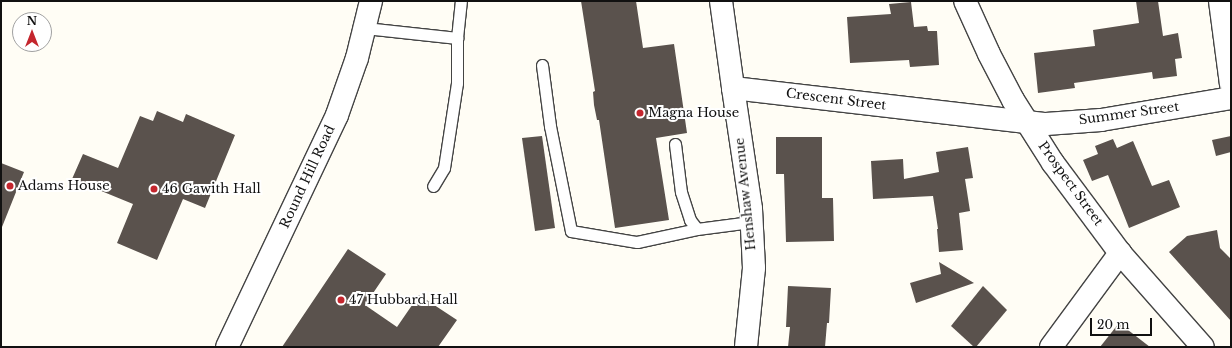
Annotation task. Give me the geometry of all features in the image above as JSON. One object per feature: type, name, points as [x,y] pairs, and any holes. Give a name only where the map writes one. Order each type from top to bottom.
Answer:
[{"type":"street","name":"Round Hill Road","points":[[227,347],[337,115],[351,79],[371,1]]},
{"type":"street","points":[[721,1],[733,88]]},
{"type":"street","name":"Prospect Street","points":[[965,1],[989,54],[1026,122],[1053,163],[1120,253],[1203,347]]},
{"type":"street","points":[[1220,1],[1231,84]]},
{"type":"street","name":"Crescent Street","points":[[733,88],[1026,122]]},
{"type":"street","name":"Henshaw Avenue","points":[[733,88],[746,170],[754,268],[746,347]]},
{"type":"street","name":"Summer Street","points":[[1026,122],[1046,124],[1101,120],[1231,98]]},
{"type":"street","points":[[1051,347],[1120,253]]},
{"type":"lane","points":[[434,186],[444,168],[457,83],[457,38],[461,1]]},
{"type":"lane","points":[[365,28],[457,38]]},
{"type":"lane","points":[[542,65],[550,126],[571,231],[637,242],[697,229],[751,222]]},
{"type":"lane","points":[[675,144],[681,192],[690,220],[697,229]]},
{"type":"building","name":"Magna House","points":[[581,1],[636,1],[643,48],[674,44],[687,133],[656,138],[669,220],[615,228],[599,120],[597,120],[594,105],[593,92],[595,91]]},
{"type":"building","points":[[1136,1],[1158,1],[1163,36],[1178,33],[1182,58],[1175,59],[1177,76],[1153,79],[1152,72],[1074,83],[1075,88],[1038,93],[1034,53],[1095,46],[1093,30],[1139,23]]},
{"type":"building","points":[[911,2],[914,27],[927,26],[928,31],[937,31],[939,65],[910,67],[909,60],[850,63],[847,17],[891,14],[889,4]]},
{"type":"building","name":"46 Gawith Hall","points":[[157,111],[183,122],[186,114],[235,135],[205,208],[183,199],[157,260],[117,243],[133,204],[72,179],[83,154],[118,168],[140,116],[153,121]]},
{"type":"building","points":[[542,136],[555,228],[535,231],[522,138]]},
{"type":"building","points":[[1231,136],[1231,152],[1216,156],[1212,140]]},
{"type":"building","points":[[776,137],[822,137],[822,198],[833,198],[834,241],[786,242],[784,174],[776,174]]},
{"type":"building","points":[[1113,139],[1117,148],[1133,141],[1152,186],[1169,180],[1180,207],[1129,228],[1108,175],[1092,181],[1083,160],[1098,154],[1095,146]]},
{"type":"building","points":[[968,147],[973,178],[965,179],[970,211],[959,213],[963,250],[939,252],[938,229],[933,196],[873,199],[871,161],[903,159],[904,179],[939,172],[936,152]]},
{"type":"building","name":"Adams House","points":[[1,163],[24,172],[2,227],[1,227]]},
{"type":"building","points":[[1217,230],[1220,248],[1231,259],[1231,321],[1169,252],[1187,236]]},
{"type":"building","name":"47 Hubbard Hall","points":[[348,249],[386,274],[365,305],[397,327],[419,295],[457,320],[438,347],[282,347]]},
{"type":"building","points":[[939,262],[974,283],[916,303],[910,283],[941,274]]},
{"type":"building","points":[[788,286],[831,288],[829,323],[827,323],[825,347],[788,347],[790,327],[786,327]]},
{"type":"building","points":[[983,286],[1007,310],[976,347],[974,347],[951,326]]},
{"type":"building","points":[[1119,323],[1150,347],[1100,347]]},
{"type":"place","name":"Magna House","points":[[640,113]]},
{"type":"place","name":"Adams House","points":[[10,186]]},
{"type":"place","name":"46 Gawith Hall","points":[[154,189]]},
{"type":"place","name":"47 Hubbard Hall","points":[[341,300]]}]
